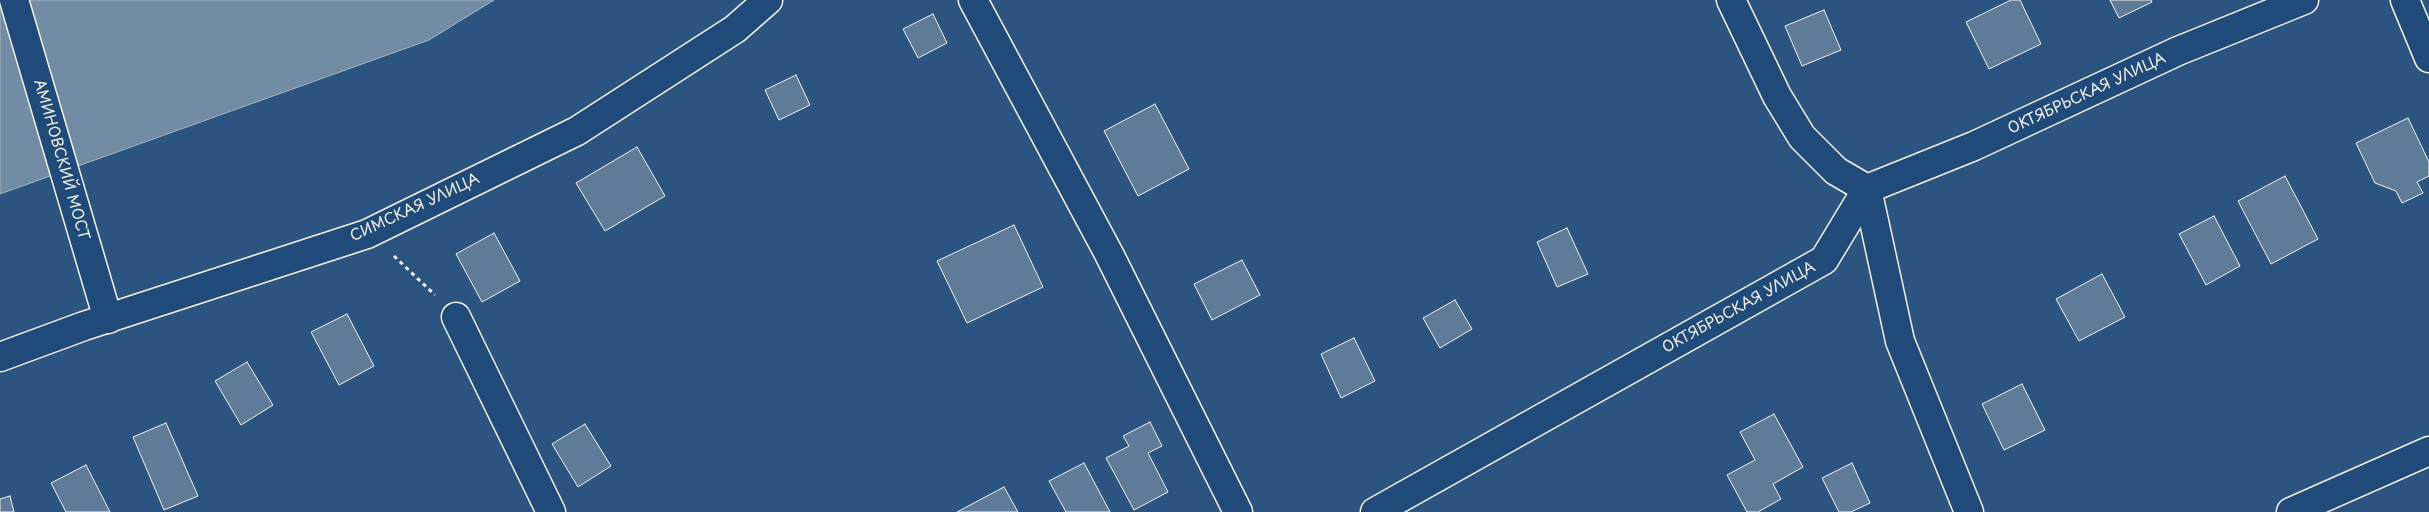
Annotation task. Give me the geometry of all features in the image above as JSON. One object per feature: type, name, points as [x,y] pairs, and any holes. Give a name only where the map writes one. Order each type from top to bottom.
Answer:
[{"type":"street","name":"АМИНОВСКИЙ МОСТ","points":[[14,0],[108,319]]},
{"type":"street","name":"СИМСКАЯ УЛИЦА","points":[[0,357],[108,319],[366,234],[577,131],[735,29],[768,0]]},
{"type":"street","points":[[973,0],[1109,254],[1238,512]]},
{"type":"street","points":[[1730,0],[1777,96],[1802,136],[1836,171],[1867,189],[1900,341],[1969,512]]},
{"type":"street","name":"ОКТЯБРЬСКАЯ УЛИЦА","points":[[1375,512],[1824,260],[1867,189],[1974,146],[2178,51],[2304,0]]},
{"type":"street","points":[[2405,0],[2429,58]]},
{"type":"street","points":[[456,316],[551,512]]},
{"type":"street","points":[[2291,512],[2429,451]]},
{"type":"path","points":[[366,234],[409,268],[456,316]]},
{"type":"water","points":[[0,0],[494,0],[429,40],[0,194]]},
{"type":"building","points":[[2011,0],[2020,0],[2041,44],[1989,69],[1966,22]]},
{"type":"building","points":[[2110,0],[2151,0],[2152,2],[2119,18]]},
{"type":"building","points":[[1824,10],[1841,50],[1802,66],[1785,26]]},
{"type":"building","points":[[933,14],[947,43],[918,58],[903,29]]},
{"type":"building","points":[[796,75],[810,105],[779,120],[765,90]]},
{"type":"building","points":[[1155,104],[1189,169],[1138,196],[1104,131]]},
{"type":"building","points":[[2408,118],[2429,162],[2429,176],[2417,182],[2423,193],[2402,203],[2396,191],[2375,183],[2356,143]]},
{"type":"building","points":[[637,147],[665,196],[605,231],[576,183]]},
{"type":"building","points":[[2285,176],[2318,239],[2271,264],[2238,201]]},
{"type":"building","points":[[2214,216],[2240,266],[2206,285],[2179,234]]},
{"type":"building","points":[[1014,225],[1043,287],[967,323],[937,261]]},
{"type":"building","points":[[1567,228],[1588,274],[1557,287],[1537,242]]},
{"type":"building","points":[[494,233],[520,281],[482,302],[456,254]]},
{"type":"building","points":[[1242,260],[1260,295],[1212,320],[1194,284]]},
{"type":"building","points":[[2102,274],[2125,317],[2079,341],[2056,299]]},
{"type":"building","points":[[1455,300],[1472,329],[1440,348],[1423,318]]},
{"type":"building","points":[[347,314],[374,366],[339,385],[311,332]]},
{"type":"building","points":[[1354,338],[1375,381],[1341,398],[1321,354]]},
{"type":"building","points":[[247,362],[273,405],[241,425],[215,381]]},
{"type":"building","points":[[2022,384],[2045,430],[2004,450],[1982,404]]},
{"type":"building","points":[[1774,414],[1803,467],[1773,484],[1781,499],[1758,512],[1747,512],[1727,475],[1755,460],[1740,432]]},
{"type":"building","points":[[1150,422],[1162,446],[1148,453],[1168,492],[1134,510],[1106,458],[1129,446],[1123,436]]},
{"type":"building","points":[[166,423],[198,496],[164,510],[133,437]]},
{"type":"building","points":[[585,424],[611,466],[578,487],[552,444]]},
{"type":"building","points":[[1084,463],[1110,512],[1066,512],[1049,481]]},
{"type":"building","points":[[1852,463],[1870,503],[1851,512],[1839,512],[1822,478]]},
{"type":"building","points":[[86,465],[110,512],[66,512],[51,483]]},
{"type":"building","points":[[1004,487],[1018,512],[957,512]]},
{"type":"building","points":[[10,496],[14,512],[0,512],[0,499]]}]
